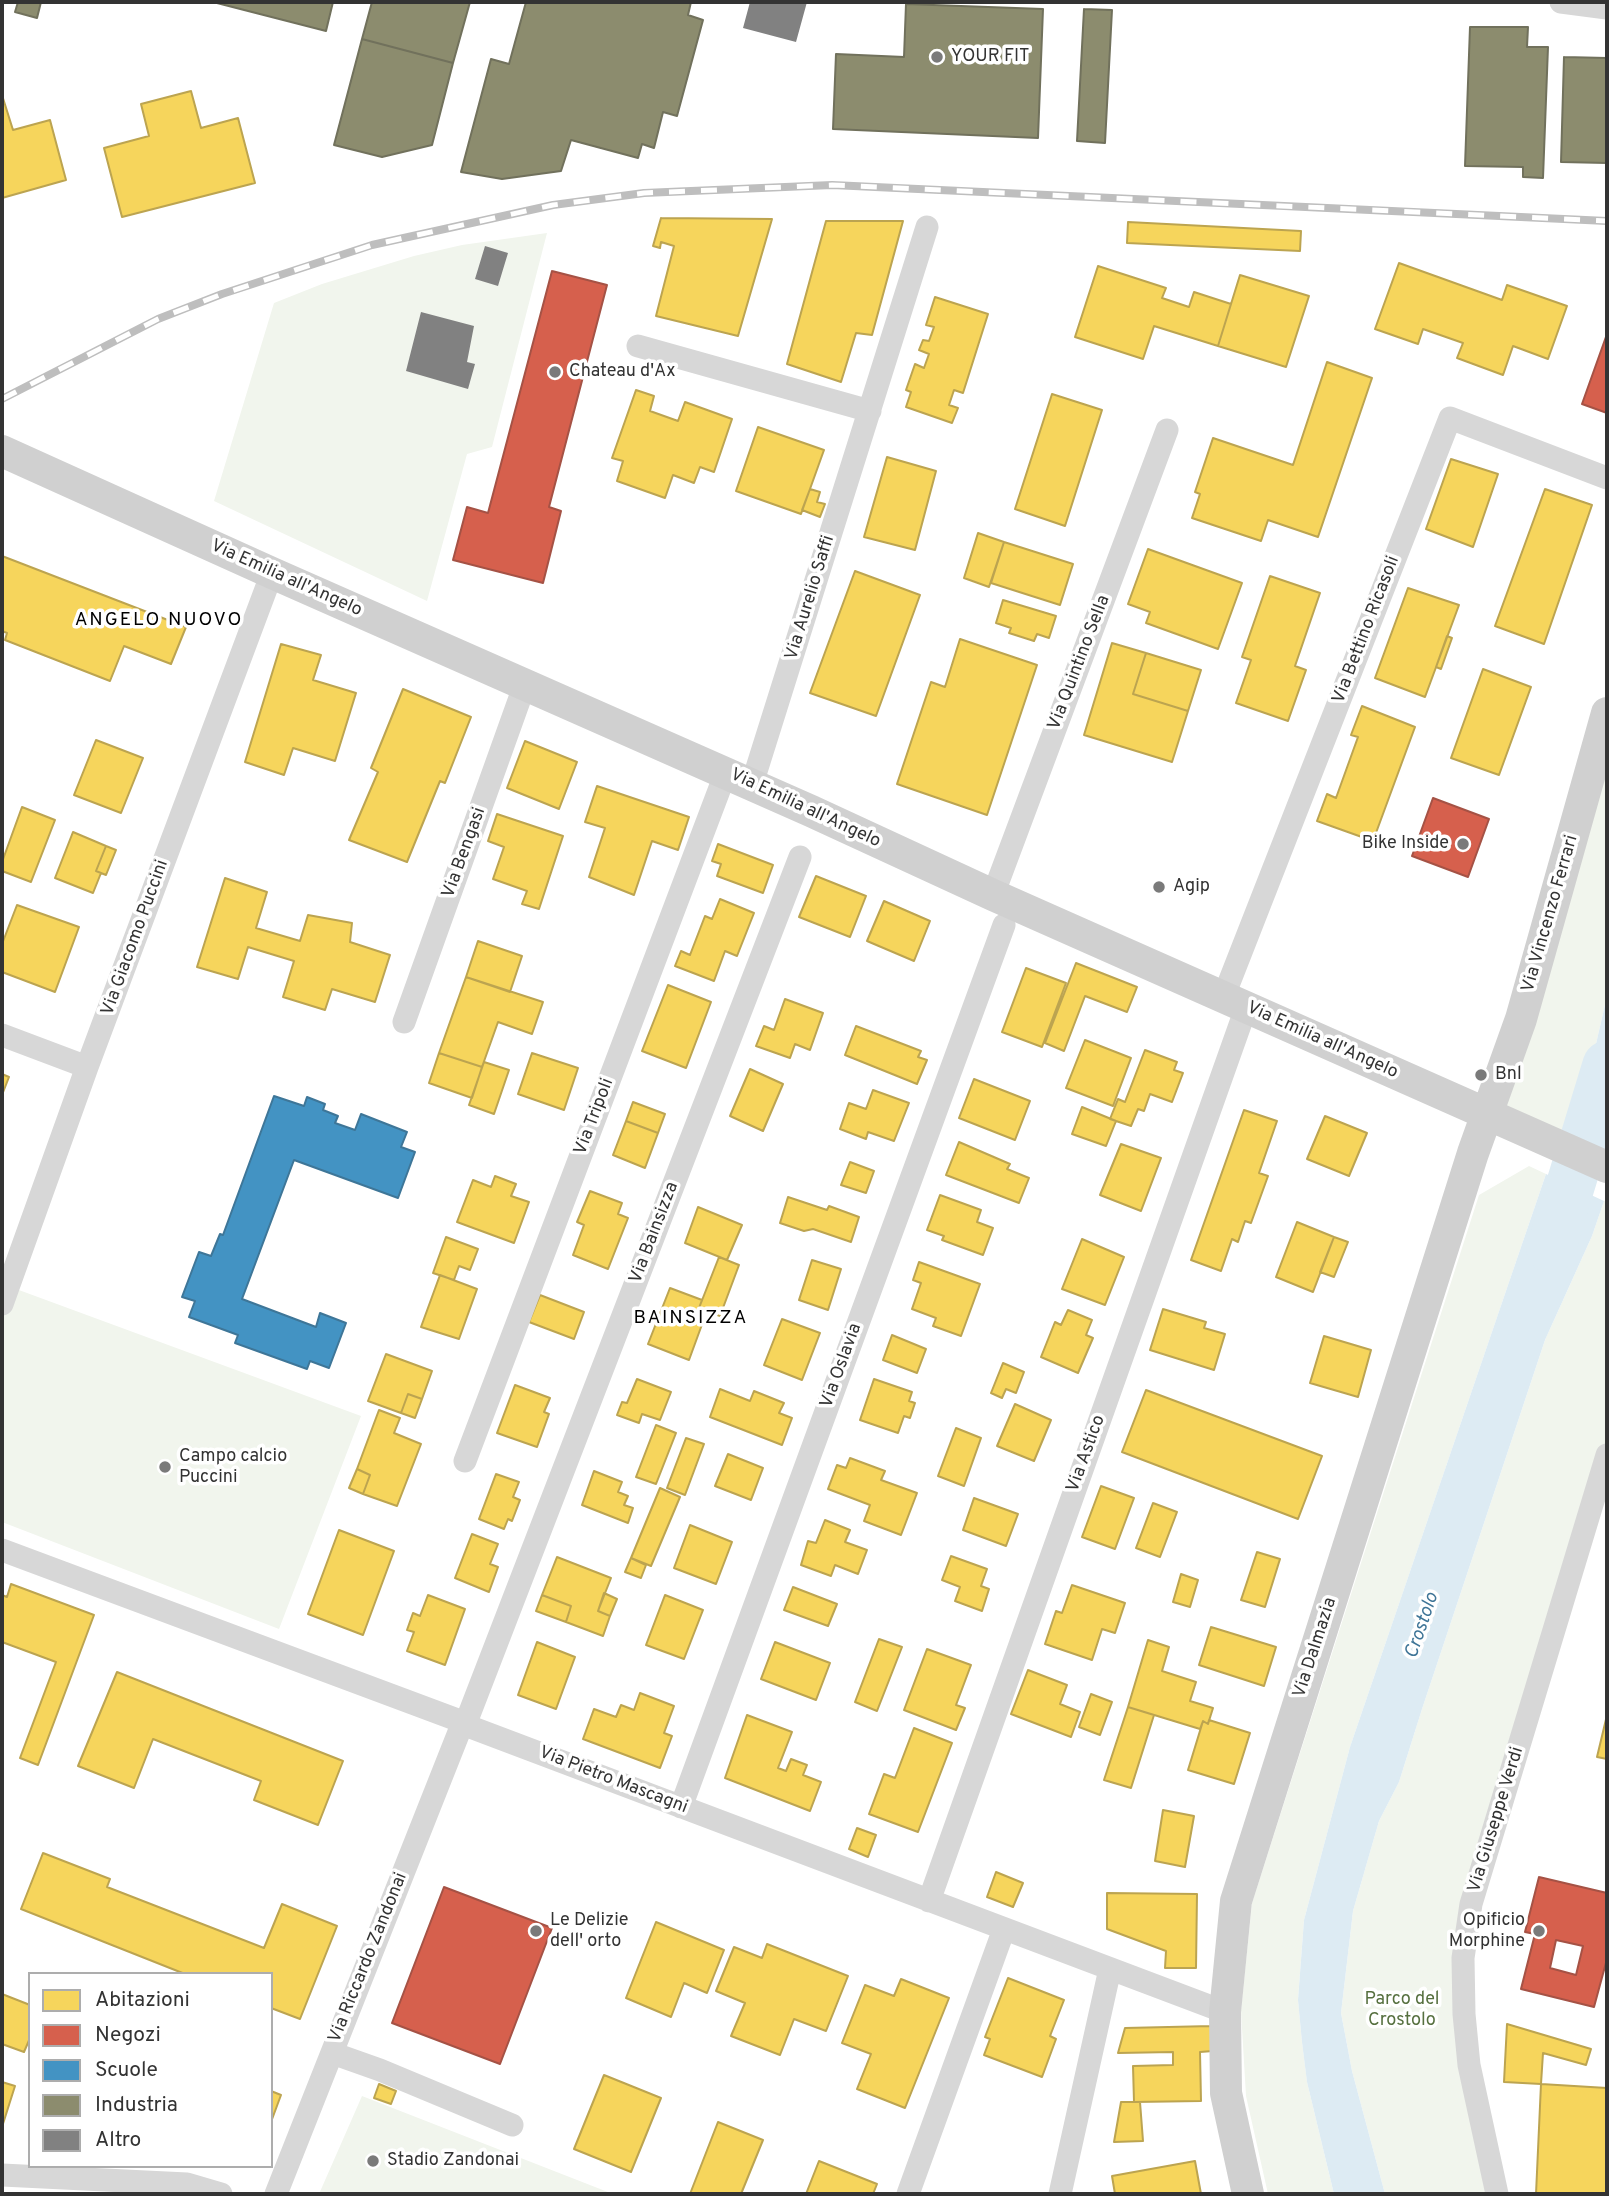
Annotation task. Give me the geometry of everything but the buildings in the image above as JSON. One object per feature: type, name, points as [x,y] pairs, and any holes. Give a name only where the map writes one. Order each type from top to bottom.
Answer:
[{"type":"main road","name":"Via Emilia all'Angelo","points":[[2,451],[739,778],[1234,1003],[1607,1167]]},
{"type":"main road","name":"Via Vincenzo Ferrari","points":[[1488,1114],[1525,1007],[1607,713]]},
{"type":"main road","name":"Via Dalmazia","points":[[1248,2194],[1226,2092],[1225,2012],[1236,1901],[1473,1153],[1488,1114]]},
{"type":"street","points":[[1561,2],[1607,8]]},
{"type":"street","name":"Via Aurelio Saffi","points":[[739,778],[870,411],[927,227]]},
{"type":"street","points":[[638,346],[870,411]]},
{"type":"street","name":"Via Bettino Ricasoli","points":[[1234,1003],[1450,418],[1607,478]]},
{"type":"street","name":"Via Quintino Sella","points":[[993,895],[1167,430]]},
{"type":"street","name":"Via Giacomo Puccini","points":[[2,1304],[87,1067],[272,573]]},
{"type":"street","name":"Via Bengasi","points":[[404,1021],[526,684]]},
{"type":"street","name":"Via Tripoli","points":[[464,1461],[739,778]]},
{"type":"street","name":"Via Bainsizza","points":[[464,1723],[800,858]]},
{"type":"street","name":"Via Oslavia","points":[[681,1807],[1004,925]]},
{"type":"street","name":"Via Astico","points":[[929,1901],[1234,1003]]},
{"type":"street","points":[[2,1035],[87,1067]]},
{"type":"street","name":"Via Giuseppe Verdi","points":[[1497,2194],[1477,2109],[1466,2039],[1463,1958],[1469,1917],[1607,1455]]},
{"type":"street","name":"Via Pietro Mascagni","points":[[2,1550],[1225,2012]]},
{"type":"street","name":"Via Riccardo Zandonai","points":[[276,2194],[464,1723]]},
{"type":"street","points":[[908,2194],[1004,1929]]},
{"type":"street","points":[[1060,2194],[1110,1969]]},
{"type":"street","points":[[332,2053],[512,2125]]},
{"type":"street","points":[[2,2175],[187,2184],[221,2194]]},
{"type":"green space","points":[[547,233],[492,447],[467,454],[427,601],[214,501],[274,303],[322,284],[414,256],[462,245]]},
{"type":"green space","points":[[1607,713],[1607,996],[1580,1114],[1607,1127],[1607,1167],[1488,1114]]},
{"type":"green space","points":[[1529,1166],[1546,1174],[1350,1747],[1304,1920],[1298,2000],[1302,2042],[1307,2082],[1334,2194],[1268,2194],[1246,2096],[1241,2011],[1252,1903],[1479,1195]]},
{"type":"green space","name":"Parco del Crostolo","points":[[1604,1201],[1607,1202],[1607,1455],[1463,1958],[1497,2194],[1385,2194],[1352,2071],[1341,2013],[1353,1911],[1379,1821],[1399,1782],[1545,1340],[1592,1236]]},
{"type":"green space","name":"Campo calcio Puccini","points":[[8,1286],[361,1416],[279,1629],[2,1522],[2,1304]]},
{"type":"green space","points":[[362,2096],[613,2194],[319,2194]]},
{"type":"water","points":[[1607,996],[1607,1127],[1580,1114]]},
{"type":"water","points":[[1546,1174],[1604,1201],[1592,1236],[1545,1340],[1399,1782],[1379,1821],[1353,1911],[1341,2013],[1352,2071],[1385,2194],[1334,2194],[1307,2082],[1302,2042],[1298,2000],[1304,1920],[1350,1747]]},
{"type":"waterway","name":"Crostolo","points":[[1551,1249],[1607,1065]]},
{"type":"railway","points":[[2,399],[158,319],[222,294],[372,245],[553,205],[644,193],[832,185],[1607,221]]},
{"type":"place","name":"YOUR FIT","points":[[937,57]]},
{"type":"place","name":"Chateau d'Ax","points":[[555,372]]},
{"type":"place","name":"Bike Inside","points":[[1463,844]]},
{"type":"place","name":"Agip","points":[[1159,887]]},
{"type":"place","name":"Bnl","points":[[1481,1075]]},
{"type":"place","name":"Campo calcio Puccini","points":[[165,1467]]},
{"type":"place","name":"Le Delizie dell' orto","points":[[536,1931]]},
{"type":"place","name":"Opificio Morphine","points":[[1539,1931]]},
{"type":"place","name":"Stadio Zandonai","points":[[373,2161]]},
{"type":"district","name":"ANGELO NUOVO","points":[[159,621]]},
{"type":"district","name":"BAINSIZZA","points":[[691,1319]]}]
